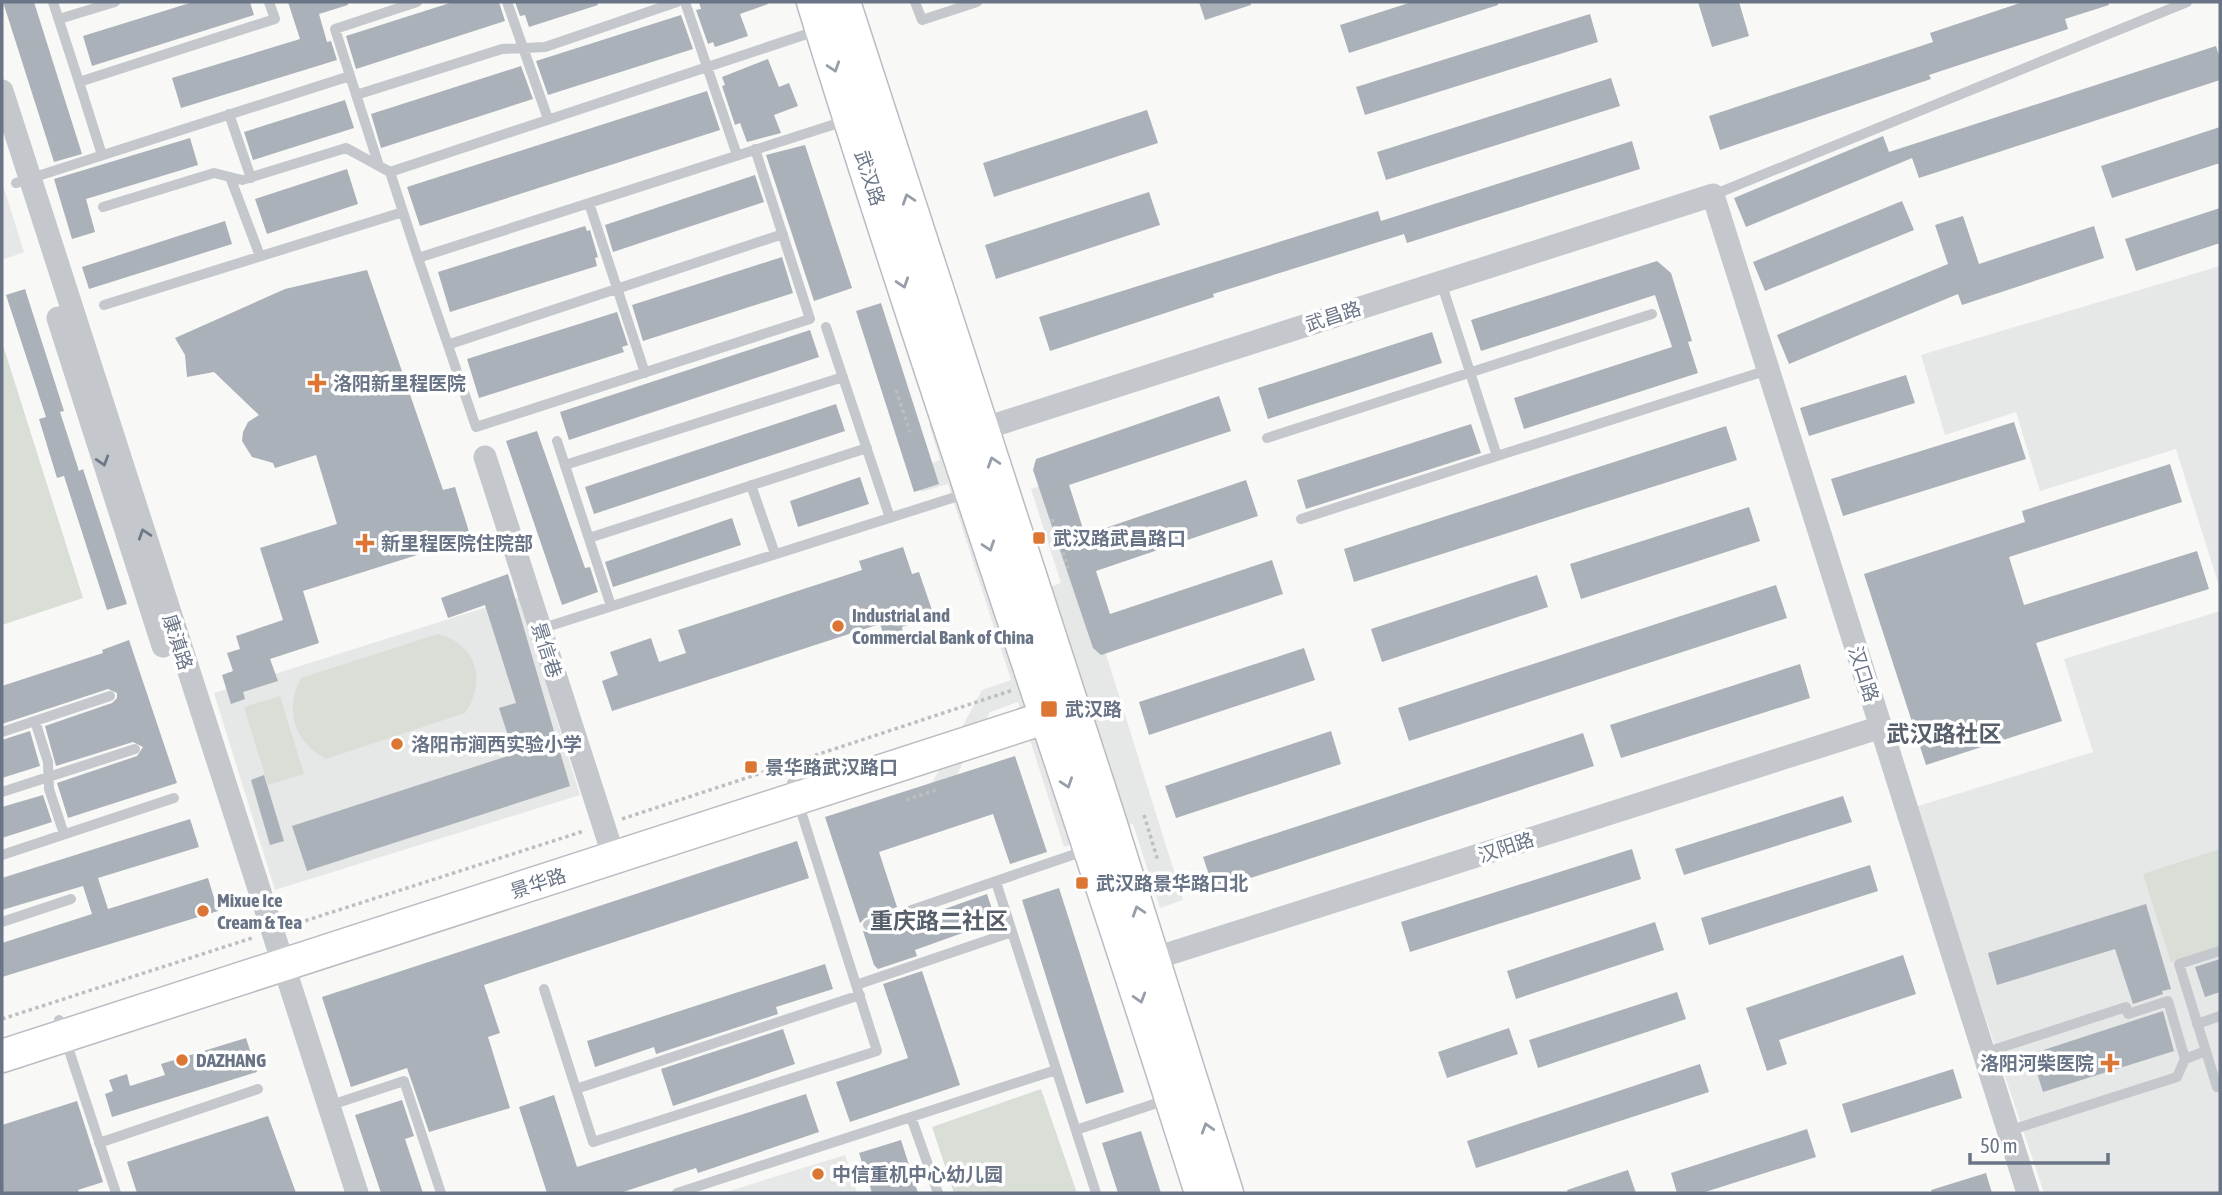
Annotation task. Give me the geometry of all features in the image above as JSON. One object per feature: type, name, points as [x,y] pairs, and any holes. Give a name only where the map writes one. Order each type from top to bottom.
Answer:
[{"type":"main road","name":"武汉路","points":[[844,2],[968,433],[1052,700],[1142,962],[1227,1193]]},
{"type":"main road","name":"武汉路","points":[[817,15],[850,119],[968,433],[971,491],[1052,700],[1090,849],[1142,962],[1171,1098],[1201,1193]]},
{"type":"main road","name":"景华路","points":[[271,951],[795,791],[1052,700]]},
{"type":"main road","name":"景华路","points":[[2,1056],[62,1028],[606,833],[795,791]]},
{"type":"main road","name":"景华路","points":[[2,1038],[62,1028]]},
{"type":"street","name":"康滇路","points":[[2,91],[23,181],[122,523],[357,1193]]},
{"type":"street","name":"康滇路","points":[[2,138],[23,181]]},
{"type":"street","name":"武昌路","points":[[968,433],[1713,195]]},
{"type":"street","name":"汉口路","points":[[1713,195],[2028,1193]]},
{"type":"street","name":"景信巷","points":[[485,457],[606,833]]},
{"type":"street","name":"汉阳路","points":[[1142,962],[1881,727]]},
{"type":"street","name":"康滇路","points":[[271,951],[345,1193]]},
{"type":"lane","points":[[53,2],[102,155]]},
{"type":"lane","points":[[59,19],[115,2]]},
{"type":"lane","points":[[79,82],[275,19],[270,2]]},
{"type":"lane","points":[[379,166],[335,29],[417,2]]},
{"type":"lane","points":[[507,2],[548,120]]},
{"type":"lane","points":[[356,95],[502,49],[545,47],[649,6],[677,2]]},
{"type":"lane","points":[[685,2],[737,155]]},
{"type":"lane","points":[[915,2],[922,20],[977,2]]},
{"type":"lane","points":[[1713,195],[2187,2]]},
{"type":"lane","points":[[390,172],[707,67],[817,15]]},
{"type":"lane","points":[[23,181],[350,76]]},
{"type":"lane","points":[[229,114],[251,178]]},
{"type":"lane","points":[[418,258],[850,119]]},
{"type":"lane","points":[[103,207],[214,173],[243,180],[346,148],[390,172],[476,427],[810,319],[755,149]]},
{"type":"lane","points":[[230,177],[260,256]]},
{"type":"lane","points":[[589,202],[645,373]]},
{"type":"lane","points":[[104,304],[403,212]]},
{"type":"lane","points":[[450,344],[783,234]]},
{"type":"lane","points":[[1441,282],[1497,456]]},
{"type":"lane","points":[[1267,438],[1652,314]]},
{"type":"lane","points":[[826,327],[890,518]]},
{"type":"lane","points":[[1301,519],[1768,370]]},
{"type":"lane","points":[[565,465],[843,377]]},
{"type":"lane","points":[[557,441],[611,606]]},
{"type":"lane","points":[[589,538],[867,448]]},
{"type":"lane","points":[[751,485],[775,555]]},
{"type":"lane","points":[[540,629],[971,491]]},
{"type":"lane","points":[[2,732],[110,696]]},
{"type":"lane","points":[[36,721],[48,762],[49,789],[64,834]]},
{"type":"lane","points":[[2,792],[135,749]]},
{"type":"lane","points":[[544,989],[593,1142],[877,1051],[795,791]]},
{"type":"lane","points":[[2,855],[174,798]]},
{"type":"lane","points":[[868,925],[1090,849]]},
{"type":"lane","points":[[996,882],[1096,1193]]},
{"type":"lane","points":[[2,922],[71,899]]},
{"type":"lane","points":[[576,1089],[858,990],[1012,932]]},
{"type":"lane","points":[[2220,951],[2179,964],[2217,1087],[2220,1086]]},
{"type":"lane","points":[[1984,1053],[2126,1007],[2128,1014],[2168,1001],[2185,1059],[2177,1077],[2008,1131]]},
{"type":"lane","points":[[2197,1024],[2220,1016]]},
{"type":"lane","points":[[62,1028],[116,1193]]},
{"type":"lane","points":[[2185,1059],[2206,1051]]},
{"type":"lane","points":[[677,1193],[1056,1070]]},
{"type":"lane","points":[[328,1106],[404,1081],[441,1193]]},
{"type":"lane","points":[[99,1143],[258,1089]]},
{"type":"lane","points":[[1076,1130],[1171,1098]]},
{"type":"lane","points":[[912,1117],[938,1193]]},
{"type":"path","points":[[896,390],[910,432]]},
{"type":"path","points":[[1052,519],[1068,568]]},
{"type":"path","points":[[2,1019],[271,951],[606,833],[1052,700]]},
{"type":"path","points":[[906,800],[939,789]]},
{"type":"path","points":[[1144,815],[1158,861]]},
{"type":"shaded area","points":[[2,182],[24,252],[2,260]]},
{"type":"shaded area","points":[[2220,266],[2220,589],[2176,449],[2040,491],[2016,412],[1945,435],[1921,355]]},
{"type":"shaded area","points":[[2,342],[83,598],[2,625]]},
{"type":"shaded area","points":[[884,384],[931,464],[940,460],[929,424],[964,413],[1038,591],[1061,583],[1031,489],[1052,482],[1183,900],[1160,908],[1133,824],[1064,847],[1018,702],[990,712],[946,795],[932,783],[982,690],[1011,680],[948,484],[921,492]]},
{"type":"shaded area","name":"洛阳市涧西实验小学","points":[[519,597],[580,795],[275,890],[214,693]]},
{"type":"shaded area","points":[[2220,611],[2220,1193],[2044,1193],[1915,807],[2093,752],[2064,659]]},
{"type":"shaded area","points":[[438,634],[462,646],[474,665],[476,689],[465,713],[326,759],[306,743],[295,724],[293,713],[293,702],[301,678]]},
{"type":"shaded area","points":[[280,696],[304,774],[268,785],[244,707]]},
{"type":"shaded area","points":[[2220,849],[2220,947],[2171,962],[2143,874]]},
{"type":"shaded area","points":[[1041,1089],[1077,1193],[954,1193],[932,1127]]},
{"type":"shaded area","name":"中信重机中心幼儿园","points":[[845,1155],[857,1193],[723,1193]]},
{"type":"building","points":[[3,2],[34,2],[82,154],[54,162]]},
{"type":"building","points":[[193,2],[250,2],[254,15],[92,66],[83,36]]},
{"type":"building","points":[[288,2],[348,2],[348,5],[319,14],[327,42],[331,41],[337,60],[181,108],[172,78],[300,39]]},
{"type":"building","points":[[453,2],[499,2],[505,21],[356,69],[346,36]]},
{"type":"building","points":[[515,2],[597,2],[598,5],[529,27],[525,15],[520,16]]},
{"type":"building","points":[[699,2],[768,4],[740,14],[748,36],[715,47],[713,42],[708,44],[696,10],[701,9]]},
{"type":"building","points":[[1199,2],[1250,2],[1251,5],[1205,20]]},
{"type":"building","points":[[1412,2],[1498,2],[1498,5],[1349,53],[1340,25]]},
{"type":"building","points":[[1698,2],[1739,2],[1749,36],[1712,47]]},
{"type":"building","points":[[2023,2],[2108,2],[2109,5],[2065,19],[2068,29],[1929,75],[1931,79],[1720,150],[1709,116],[1933,42],[1930,33]]},
{"type":"building","points":[[1590,14],[1598,42],[1365,115],[1356,87]]},
{"type":"building","points":[[681,15],[693,49],[548,95],[536,61]]},
{"type":"building","points":[[2216,46],[2220,59],[2220,80],[1919,178],[1912,158],[1746,227],[1734,198],[1883,136],[1889,152]]},
{"type":"building","points":[[768,59],[779,87],[789,83],[798,106],[774,115],[781,133],[747,142],[740,123],[735,125],[722,86],[725,85],[722,77]]},
{"type":"building","points":[[521,66],[533,99],[381,148],[371,114]]},
{"type":"building","points":[[1611,78],[1620,106],[1386,180],[1377,152]]},
{"type":"building","points":[[707,91],[720,130],[420,226],[407,187]]},
{"type":"building","points":[[345,100],[354,128],[253,160],[244,132]]},
{"type":"building","points":[[1147,110],[1158,143],[994,197],[983,163]]},
{"type":"building","points":[[2220,127],[2220,163],[2112,198],[2101,166]]},
{"type":"building","points":[[190,138],[198,165],[86,199],[95,232],[72,239],[54,179]]},
{"type":"building","points":[[1632,141],[1640,169],[1407,243],[1404,234],[1213,294],[1214,297],[1050,351],[1039,317],[1378,211],[1381,221]]},
{"type":"building","points":[[805,145],[852,288],[814,301],[766,155]]},
{"type":"building","points":[[347,169],[358,204],[267,234],[255,199]]},
{"type":"building","points":[[755,175],[764,202],[613,252],[605,225]]},
{"type":"building","points":[[1149,192],[1160,225],[996,279],[985,245]]},
{"type":"building","points":[[1902,201],[1914,230],[1765,291],[1753,262]]},
{"type":"building","points":[[2220,208],[2220,243],[2136,271],[2125,239]]},
{"type":"building","points":[[1963,216],[1979,264],[2094,226],[2104,258],[1962,305],[1958,294],[1789,364],[1777,335],[1948,264],[1935,225]]},
{"type":"building","points":[[225,221],[232,244],[89,289],[82,267]]},
{"type":"building","points":[[585,226],[587,231],[590,230],[598,257],[595,258],[597,266],[450,312],[438,272]]},
{"type":"building","points":[[782,257],[793,293],[643,341],[632,305]]},
{"type":"building","points":[[1657,261],[1671,273],[1692,341],[1688,342],[1698,373],[1524,429],[1514,398],[1672,347],[1655,295],[1481,351],[1471,320]]},
{"type":"building","name":"洛阳新里程医院","points":[[367,270],[443,490],[455,487],[471,538],[303,591],[319,643],[270,659],[278,681],[243,692],[245,699],[231,704],[222,675],[233,671],[227,653],[240,649],[236,636],[283,620],[260,548],[337,524],[316,455],[275,468],[273,463],[252,457],[242,441],[243,432],[248,422],[259,415],[214,372],[187,377],[185,355],[175,338],[285,289]]},
{"type":"building","points":[[25,289],[64,411],[60,412],[79,471],[83,469],[127,604],[107,610],[64,476],[57,478],[39,419],[46,417],[6,295]]},
{"type":"building","points":[[881,303],[939,484],[914,492],[856,311]]},
{"type":"building","points":[[617,312],[628,345],[622,347],[624,352],[479,398],[467,359]]},
{"type":"building","points":[[810,330],[819,357],[569,440],[560,412]]},
{"type":"building","points":[[1432,332],[1442,363],[1268,419],[1258,388]]},
{"type":"building","points":[[1906,375],[1915,403],[1809,436],[1800,408]]},
{"type":"building","points":[[1219,396],[1231,431],[1069,485],[1085,535],[1246,480],[1258,516],[1096,571],[1110,614],[1272,560],[1283,594],[1101,655],[1093,648],[1033,470],[1036,459]]},
{"type":"building","points":[[836,404],[845,431],[594,514],[585,487]]},
{"type":"building","points":[[2014,422],[2026,459],[1843,516],[1831,479]]},
{"type":"building","points":[[1471,424],[1481,453],[1306,509],[1297,480]]},
{"type":"building","points":[[1726,426],[1737,460],[1354,582],[1344,549]]},
{"type":"building","points":[[537,431],[585,568],[590,567],[598,592],[562,605],[506,441]]},
{"type":"building","points":[[2170,464],[2182,502],[2009,557],[2024,605],[2197,551],[2209,589],[2036,643],[2062,721],[1926,765],[1864,574],[2025,522],[2022,511]]},
{"type":"building","points":[[860,477],[869,504],[798,527],[790,501]]},
{"type":"building","points":[[1749,507],[1760,541],[1581,599],[1570,564]]},
{"type":"building","points":[[732,518],[741,545],[613,587],[605,562]]},
{"type":"building","points":[[903,547],[912,574],[919,572],[934,616],[902,627],[903,633],[885,639],[880,624],[612,711],[602,681],[618,675],[610,652],[651,638],[659,662],[686,653],[678,630],[862,570],[859,561]]},
{"type":"building","points":[[508,574],[570,786],[307,871],[292,826],[514,754],[499,708],[516,703],[485,605],[448,618],[441,598]]},
{"type":"building","points":[[1537,575],[1548,607],[1382,662],[1371,629]]},
{"type":"building","points":[[1776,585],[1787,618],[1409,741],[1398,708]]},
{"type":"building","points":[[129,640],[177,783],[68,818],[57,783],[137,756],[143,747],[133,742],[56,766],[45,726],[112,703],[117,698],[117,693],[108,689],[2,724],[2,686],[103,653],[102,650]]},
{"type":"building","points":[[1304,648],[1315,680],[1149,735],[1139,702]]},
{"type":"building","points":[[1800,664],[1810,698],[1621,758],[1610,725]]},
{"type":"building","points":[[30,731],[40,766],[2,778],[2,740]]},
{"type":"building","points":[[1331,731],[1341,764],[1176,818],[1165,786]]},
{"type":"building","points":[[1583,733],[1594,766],[1214,890],[1203,857]]},
{"type":"building","points":[[1015,756],[1047,852],[1010,864],[993,814],[879,852],[897,907],[865,918],[860,923],[825,817]]},
{"type":"building","points":[[264,775],[284,841],[270,845],[251,780]]},
{"type":"building","points":[[43,795],[52,822],[2,838],[2,807]]},
{"type":"building","points":[[1843,796],[1852,822],[1684,875],[1675,849]]},
{"type":"building","points":[[190,819],[199,847],[98,878],[108,909],[208,878],[218,911],[2,977],[2,943],[92,914],[83,886],[2,910],[2,878]]},
{"type":"building","points":[[797,841],[809,878],[484,985],[500,1033],[488,1037],[510,1108],[429,1132],[407,1068],[351,1087],[322,997]]},
{"type":"building","points":[[1632,849],[1641,879],[1410,952],[1401,922]]},
{"type":"building","points":[[1870,865],[1878,891],[1709,945],[1701,918]]},
{"type":"building","points":[[1059,888],[1124,1092],[1086,1104],[1022,900]]},
{"type":"building","points":[[987,894],[996,921],[915,950],[917,956],[878,969],[874,965],[863,931],[870,933],[902,924]]},
{"type":"building","points":[[2146,904],[2171,989],[2162,991],[2163,994],[2133,1004],[2115,949],[1997,985],[1988,953]]},
{"type":"building","points":[[1655,922],[1664,950],[1516,999],[1507,971]]},
{"type":"building","points":[[1903,955],[1916,994],[1779,1040],[1787,1064],[1767,1071],[1746,1008]]},
{"type":"building","points":[[2220,959],[2220,992],[2205,997],[2195,967]]},
{"type":"building","points":[[825,964],[833,989],[776,1007],[778,1014],[656,1054],[654,1047],[595,1067],[587,1041]]},
{"type":"building","points":[[922,971],[960,1085],[850,1122],[836,1082],[908,1058],[883,984]]},
{"type":"building","points":[[1677,992],[1686,1019],[1538,1068],[1529,1040]]},
{"type":"building","points":[[2163,1011],[2174,1051],[2043,1092],[2031,1054]]},
{"type":"building","points":[[1509,1028],[1518,1054],[1447,1078],[1438,1052]]},
{"type":"building","points":[[783,1029],[795,1064],[673,1106],[661,1069]]},
{"type":"building","points":[[246,1038],[257,1072],[112,1117],[105,1094],[113,1091],[109,1080],[127,1074],[130,1086],[165,1075],[161,1064]]},
{"type":"building","points":[[1700,1064],[1709,1092],[1476,1168],[1467,1141]]},
{"type":"building","points":[[1953,1069],[1962,1098],[1851,1133],[1842,1104]]},
{"type":"building","points":[[806,1094],[819,1132],[698,1173],[696,1168],[620,1193],[547,1193],[519,1107],[554,1095],[577,1167]]},
{"type":"building","points":[[402,1100],[414,1136],[405,1139],[423,1193],[381,1193],[355,1115]]},
{"type":"building","points":[[77,1101],[103,1182],[78,1190],[79,1193],[2,1193],[2,1125]]},
{"type":"building","points":[[268,1116],[296,1193],[137,1193],[127,1162]]},
{"type":"building","points":[[1807,1129],[1816,1157],[1702,1193],[1677,1193],[1671,1173]]},
{"type":"building","points":[[1141,1131],[1161,1193],[1118,1193],[1102,1143]]},
{"type":"building","points":[[901,1140],[918,1193],[872,1193],[859,1153]]},
{"type":"building","points":[[1628,1170],[1636,1193],[1568,1193],[1567,1190]]},
{"type":"building","points":[[1986,1173],[1992,1193],[1932,1193],[1931,1190]]},
{"type":"place","name":"洛阳新里程医院","points":[[317,383]]},
{"type":"place","name":"武汉路武昌路口","points":[[1039,538]]},
{"type":"place","name":"新里程医院住院部","points":[[365,543]]},
{"type":"place","name":"Industrial and Commercial Bank of China","points":[[838,626]]},
{"type":"place","name":"武汉路","points":[[1049,709]]},
{"type":"place","name":"洛阳市涧西实验小学","points":[[397,744]]},
{"type":"place","name":"景华路武汉路口","points":[[751,767]]},
{"type":"place","name":"武汉路景华路口北","points":[[1082,883]]},
{"type":"place","name":"Mixue Ice Cream & Tea","points":[[203,911]]},
{"type":"place","name":"DAZHANG","points":[[182,1060]]},
{"type":"place","name":"洛阳河柴医院","points":[[2110,1063]]},
{"type":"place","name":"中信重机中心幼儿园","points":[[818,1174]]},
{"type":"district","name":"武汉路社区","points":[[1944,734]]},
{"type":"district","name":"重庆路二社区","points":[[939,921]]}]
